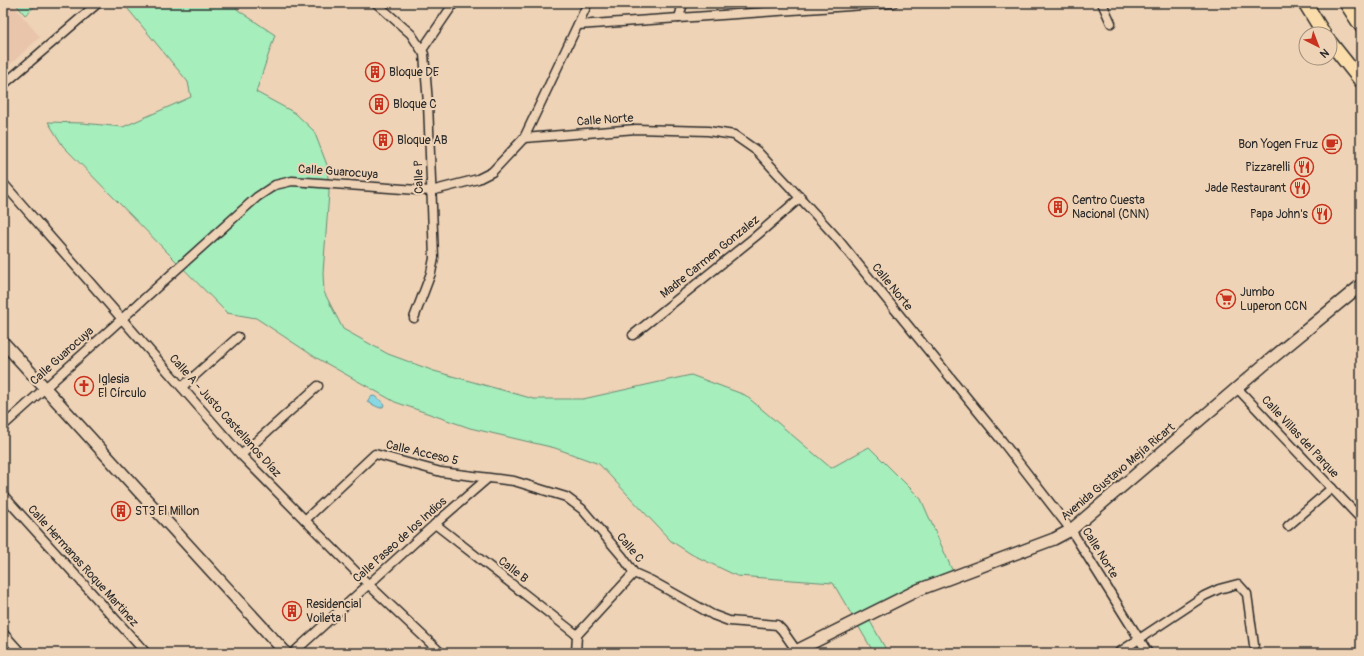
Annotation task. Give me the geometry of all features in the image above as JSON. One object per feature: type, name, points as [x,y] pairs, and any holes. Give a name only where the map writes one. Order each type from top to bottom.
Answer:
[{"type":"main road","points":[[1305,3],[1319,26]]},
{"type":"main road","points":[[1348,4],[1361,26]]},
{"type":"main road","points":[[1338,52],[1361,81]]},
{"type":"street","points":[[3,85],[98,3]]},
{"type":"street","name":"Calle P","points":[[376,3],[411,34],[424,54],[428,104],[434,258],[429,281],[414,318]]},
{"type":"street","points":[[422,50],[454,3]]},
{"type":"street","name":"Calle Guarocuya","points":[[3,426],[256,198],[276,185],[292,181],[431,191],[478,179],[492,172],[524,138],[588,3]]},
{"type":"street","points":[[679,18],[683,3]]},
{"type":"street","points":[[775,11],[779,3]]},
{"type":"street","points":[[578,25],[893,3]]},
{"type":"street","points":[[1102,3],[1111,23]]},
{"type":"street","name":"Calle Norte","points":[[524,138],[636,130],[721,132],[734,135],[757,151],[801,197],[836,237],[1002,441],[1071,530],[1148,653]]},
{"type":"street","name":"Calle A - Justo Castellanos Díaz","points":[[3,183],[241,455],[368,584],[442,653]]},
{"type":"street","name":"Madre Carmen Gonzalez","points":[[633,335],[756,236],[801,197]]},
{"type":"street","name":"Avenida Gustavo Mejía Ricart","points":[[794,652],[918,590],[1071,530],[1361,285]]},
{"type":"street","points":[[182,387],[238,337]]},
{"type":"street","points":[[3,342],[286,653]]},
{"type":"street","points":[[241,455],[318,386]]},
{"type":"street","name":"Calle Villas del Parque","points":[[1238,388],[1361,519]]},
{"type":"street","name":"Calle Acceso 5","points":[[305,520],[375,454],[441,472],[488,478]]},
{"type":"street","name":"Calle Paseo de los Indios","points":[[294,653],[368,584],[488,478]]},
{"type":"street","name":"Calle C","points":[[488,478],[514,482],[566,497],[582,509],[622,556],[634,573],[652,580],[713,615],[729,621],[777,625],[782,630],[794,652]]},
{"type":"street","points":[[1288,526],[1332,488]]},
{"type":"street","name":"Calle Hermanas Roque Martinez","points":[[3,495],[146,653]]},
{"type":"street","name":"Calle B","points":[[435,524],[577,634]]},
{"type":"street","points":[[576,653],[577,634],[634,573]]},
{"type":"street","points":[[1118,653],[1140,640],[1204,596],[1219,588],[1238,584],[1247,594],[1254,645]]},
{"type":"street","points":[[3,633],[21,653]]},
{"type":"shaded area","points":[[3,3],[11,3],[40,37],[3,71]]},
{"type":"green space","points":[[15,3],[39,3],[25,15]]},
{"type":"green space","points":[[123,3],[232,3],[238,10],[275,35],[256,92],[295,113],[314,131],[327,165],[329,193],[323,273],[324,292],[343,329],[388,354],[434,371],[534,399],[583,399],[691,375],[745,395],[831,468],[869,447],[921,499],[953,572],[866,614],[888,653],[874,653],[833,583],[737,576],[691,554],[671,541],[599,464],[555,448],[470,428],[395,402],[315,357],[256,318],[227,313],[63,146],[48,122],[82,123],[123,127],[191,97],[188,82]]},
{"type":"water","points":[[374,396],[382,401],[384,406],[380,408],[367,402],[370,397]]},
{"type":"place","name":"Bloque DE","points":[[375,72]]},
{"type":"place","name":"Bloque C","points":[[379,104]]},
{"type":"place","name":"Bloque AB","points":[[383,140]]},
{"type":"place","name":"Bon Yogen Fruz","points":[[1332,144]]},
{"type":"place","name":"Pizzarelli","points":[[1304,167]]},
{"type":"place","name":"Jade Restaurant","points":[[1300,188]]},
{"type":"place","name":"Centro Cuesta Nacional (CNN)","points":[[1058,207]]},
{"type":"place","name":"Papa John's","points":[[1322,214]]},
{"type":"place","name":"Jumbo Luperon CCN","points":[[1226,299]]},
{"type":"place","name":"Iglesia El Círculo","points":[[84,386]]},
{"type":"place","name":"ST3 El Millon","points":[[121,511]]},
{"type":"place","name":"Residencial Voileta I","points":[[292,611]]}]
